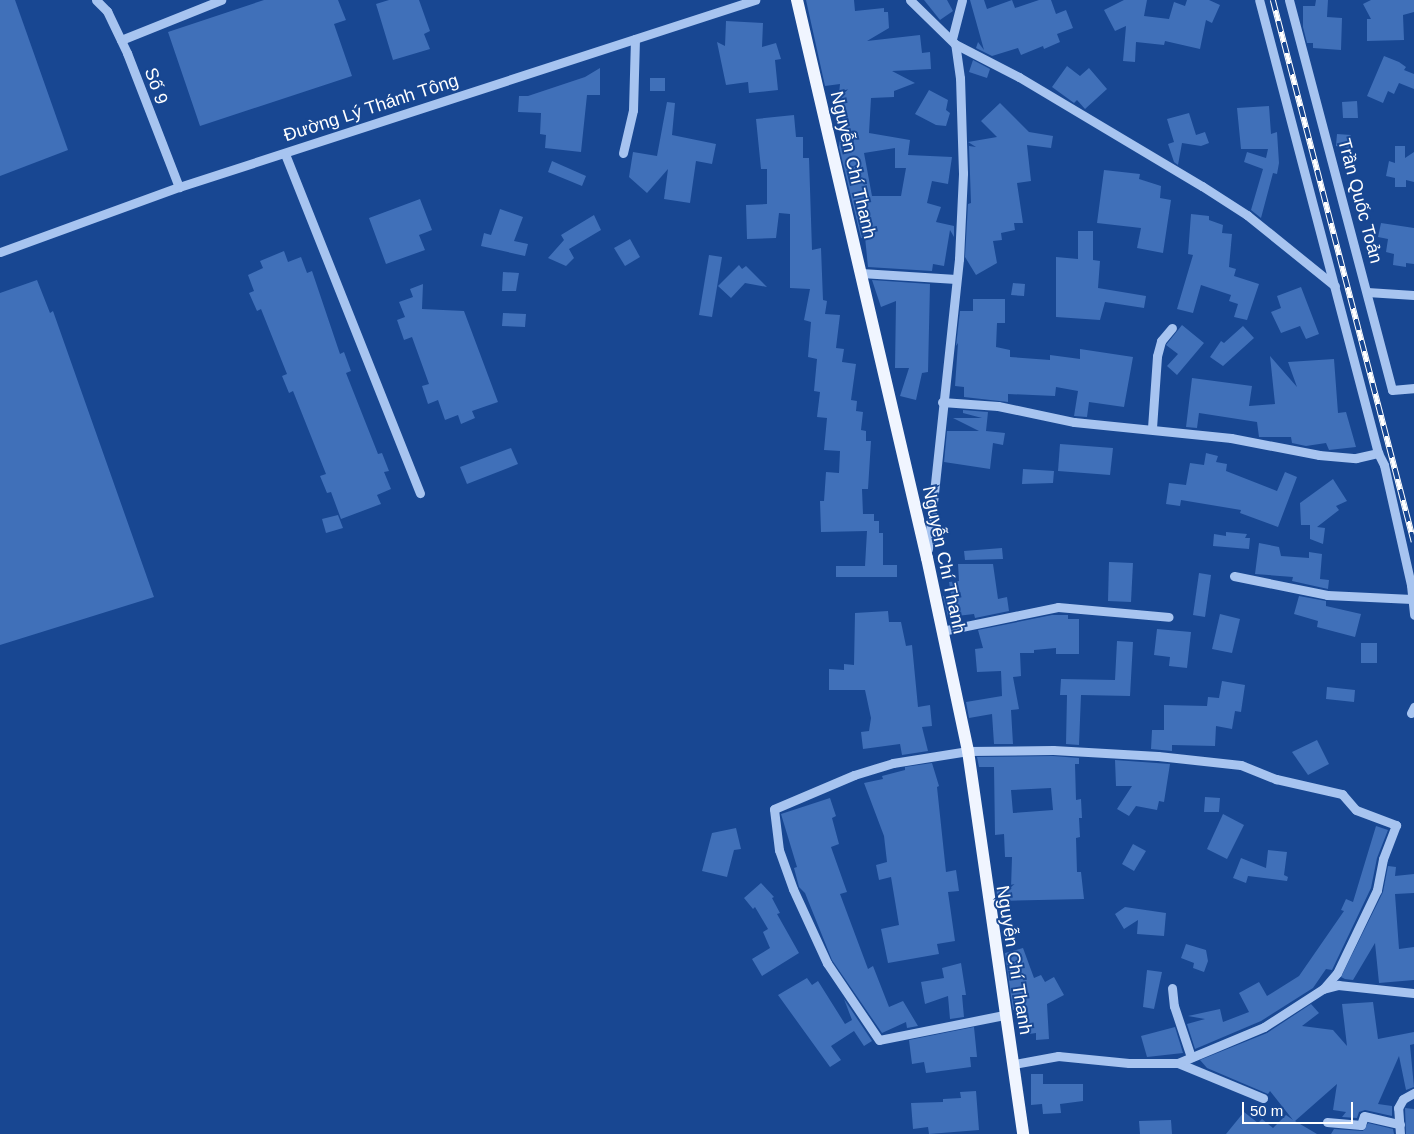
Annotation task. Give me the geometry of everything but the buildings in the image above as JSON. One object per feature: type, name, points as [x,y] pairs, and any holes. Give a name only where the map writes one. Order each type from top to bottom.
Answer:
[{"type":"main road","name":"Nguyễn Chí Thanh","points":[[797,0],[927,558],[968,752],[1004,1015],[1014,1064],[1023,1134]]},
{"type":"street","name":"Số 9","points":[[96,0],[107,11],[121,40],[179,187]]},
{"type":"street","points":[[121,40],[221,0]]},
{"type":"street","name":"Đường Lý Thánh Tông","points":[[0,252],[179,187],[755,0]]},
{"type":"street","points":[[910,0],[954,42],[1020,77],[1210,190],[1247,215],[1335,286]]},
{"type":"street","points":[[927,558],[956,279],[963,173],[960,78],[954,42],[962,0]]},
{"type":"street","points":[[1259,0],[1378,453],[1384,465],[1414,614]]},
{"type":"street","name":"Trần Quốc Toản","points":[[1289,0],[1392,390],[1414,388]]},
{"type":"street","points":[[623,153],[633,110],[635,39]]},
{"type":"street","points":[[285,154],[420,493]]},
{"type":"street","points":[[860,273],[956,279]]},
{"type":"street","points":[[1367,292],[1414,295]]},
{"type":"street","points":[[1152,428],[1157,356],[1161,341],[1172,328]]},
{"type":"street","points":[[942,402],[998,406],[1074,422],[1152,428],[1231,438],[1319,455],[1356,458],[1378,453]]},
{"type":"street","points":[[1234,576],[1327,594],[1412,599]]},
{"type":"street","points":[[942,631],[1058,606],[1169,617]]},
{"type":"street","points":[[1004,1015],[879,1040],[827,963],[793,889],[779,850],[774,809],[854,775],[893,763],[968,752],[1072,751],[1241,764],[1276,779],[1342,794],[1356,810],[1396,825],[1383,858],[1377,890],[1337,973],[1324,989],[1264,1026],[1178,1063]]},
{"type":"street","points":[[1324,989],[1338,986],[1414,992]]},
{"type":"street","points":[[1172,988],[1174,1006],[1191,1057]]},
{"type":"street","points":[[1014,1064],[1058,1056],[1129,1064],[1178,1063],[1263,1098]]},
{"type":"street","points":[[1400,1134],[1398,1108],[1407,1096],[1414,1093]]},
{"type":"street","points":[[1327,1122],[1361,1125],[1364,1116],[1400,1124]]},
{"type":"railway","points":[[1273,0],[1414,542]]}]
